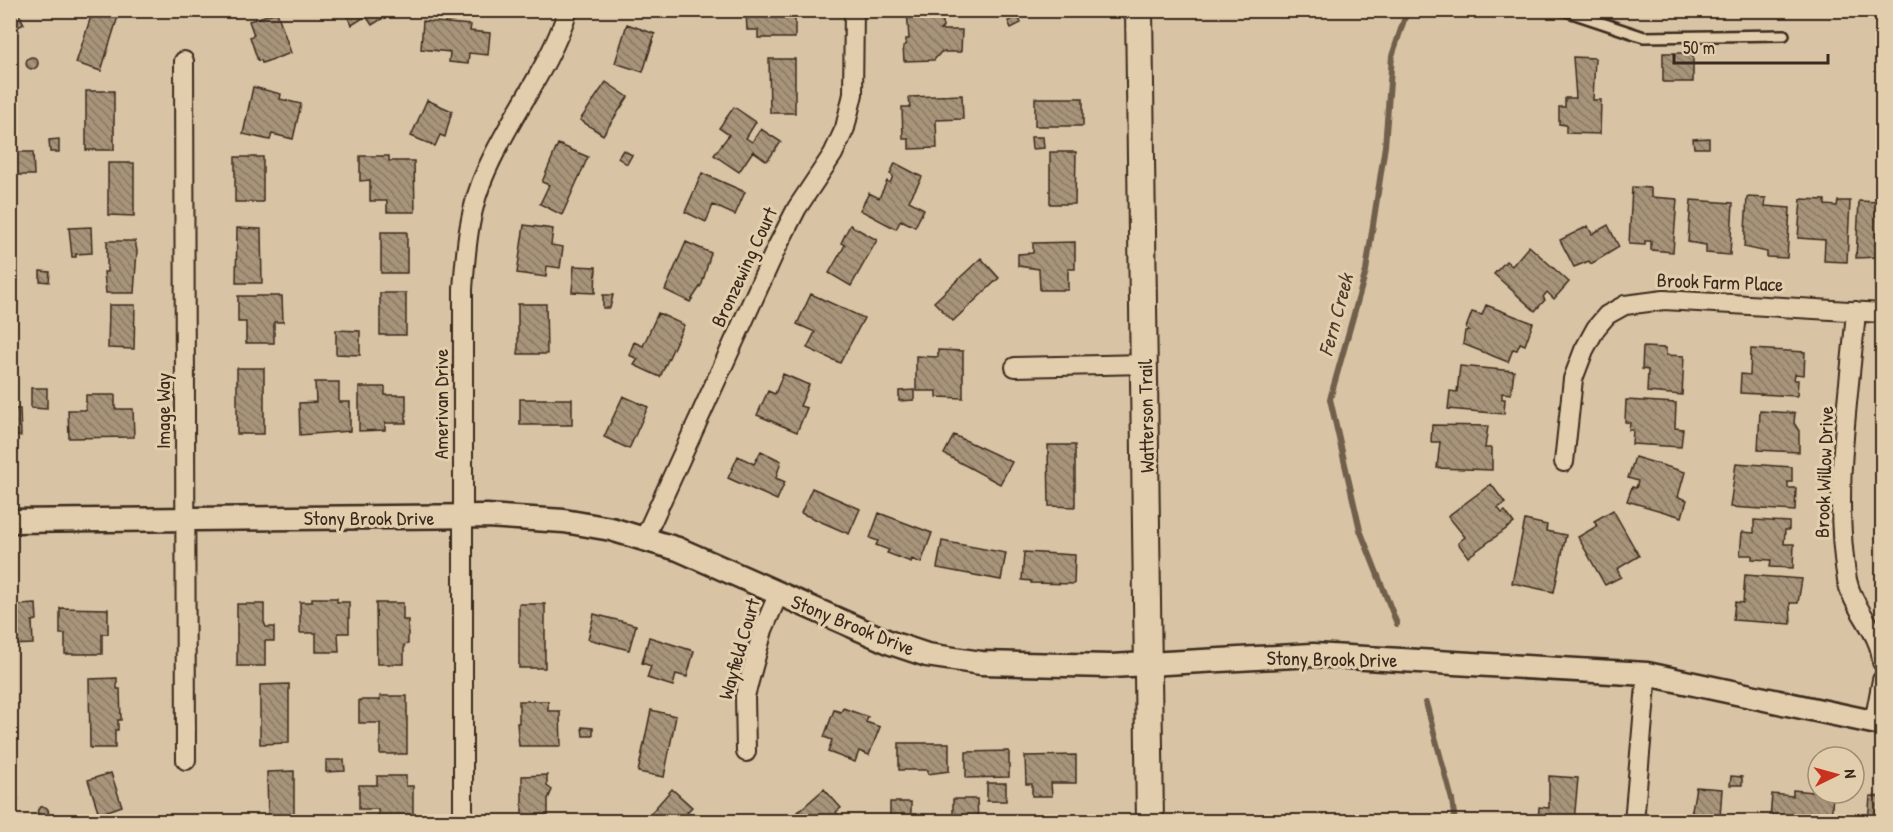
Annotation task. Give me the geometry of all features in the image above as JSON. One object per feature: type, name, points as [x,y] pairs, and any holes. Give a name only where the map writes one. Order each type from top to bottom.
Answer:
[{"type":"main road","name":"Watterson Trail","points":[[1139,10],[1150,822]]},
{"type":"street","name":"Amerivan Drive","points":[[463,822],[463,289],[471,213],[486,171],[506,130],[551,57],[568,10]]},
{"type":"street","name":"Bronzewing Court","points":[[644,539],[777,247],[797,208],[833,154],[845,128],[853,94],[854,10]]},
{"type":"street","name":"Image Way","points":[[184,62],[186,760]]},
{"type":"street","name":"Brook Farm Place","points":[[1564,462],[1573,379],[1584,350],[1596,328],[1607,315],[1625,305],[1664,300],[1882,313]]},
{"type":"street","name":"Brook Willow Drive","points":[[1856,311],[1842,488],[1842,542],[1848,583],[1862,617],[1881,646],[1882,662]]},
{"type":"street","points":[[1015,367],[1145,364]]},
{"type":"street","name":"Stony Brook Drive","points":[[10,521],[488,516],[564,521],[611,529],[678,549],[778,595],[891,643],[927,655],[981,663],[1149,664],[1313,655],[1647,674],[1878,723]]},
{"type":"street","name":"Wayfield Court","points":[[746,752],[745,696],[764,630],[778,595]]},
{"type":"street","points":[[1634,822],[1647,674]]},
{"type":"street","points":[[1878,723],[1882,680]]},
{"type":"lane","points":[[1563,10],[1644,38],[1784,35]]},
{"type":"building","points":[[10,10],[17,10],[24,24],[10,31]]},
{"type":"building","points":[[93,10],[120,10],[101,71],[76,63]]},
{"type":"building","points":[[344,10],[396,10],[372,25],[366,16],[352,25]]},
{"type":"building","points":[[907,10],[942,10],[943,27],[940,30],[962,30],[961,52],[941,52],[934,60],[904,61],[903,46],[906,45],[906,39],[909,39]]},
{"type":"building","points":[[1868,10],[1882,10],[1882,19],[1868,18]]},
{"type":"building","points":[[746,11],[795,11],[795,38],[758,38],[758,30],[747,30]]},
{"type":"building","points":[[277,12],[291,53],[262,63],[261,60],[258,61],[250,37],[254,35],[249,21]]},
{"type":"building","points":[[1018,16],[1021,23],[1011,28],[1008,21]]},
{"type":"building","points":[[423,21],[471,25],[470,31],[490,33],[488,55],[469,53],[468,64],[449,62],[450,52],[421,49]]},
{"type":"building","points":[[627,24],[655,34],[643,72],[615,63]]},
{"type":"building","points":[[1663,53],[1693,53],[1693,82],[1663,82]]},
{"type":"building","points":[[32,57],[38,63],[32,69],[26,63]]},
{"type":"building","points":[[1573,57],[1595,58],[1593,100],[1601,100],[1600,134],[1566,133],[1566,125],[1559,124],[1559,107],[1565,107],[1565,98],[1576,98]]},
{"type":"building","points":[[769,59],[795,59],[795,113],[770,113]]},
{"type":"building","points":[[606,82],[628,97],[603,135],[580,120]]},
{"type":"building","points":[[253,87],[281,94],[280,99],[301,104],[293,139],[272,134],[270,140],[243,134]]},
{"type":"building","points":[[86,91],[114,91],[114,150],[86,150]]},
{"type":"building","points":[[962,95],[963,119],[936,120],[937,148],[909,149],[909,139],[903,139],[902,107],[910,107],[909,97]]},
{"type":"building","points":[[1035,98],[1083,98],[1083,126],[1035,126]]},
{"type":"building","points":[[427,100],[452,111],[445,137],[440,135],[435,146],[411,136]]},
{"type":"building","points":[[734,107],[756,122],[746,138],[752,142],[761,129],[781,142],[767,161],[753,151],[739,172],[714,155],[729,135],[719,128]]},
{"type":"building","points":[[1031,137],[1043,137],[1044,148],[1032,149]]},
{"type":"building","points":[[1709,138],[1709,148],[1694,148],[1693,139]]},
{"type":"building","points":[[59,139],[59,152],[50,152],[49,140]]},
{"type":"building","points":[[558,144],[588,157],[562,215],[540,204],[549,185],[542,182]]},
{"type":"building","points":[[623,150],[632,155],[627,164],[618,158]]},
{"type":"building","points":[[10,152],[33,152],[34,175],[10,175]]},
{"type":"building","points":[[1050,152],[1076,152],[1075,204],[1050,204]]},
{"type":"building","points":[[360,156],[389,156],[389,161],[414,161],[415,212],[387,212],[387,201],[370,201],[370,180],[360,181]]},
{"type":"building","points":[[235,157],[263,157],[263,202],[235,202]]},
{"type":"building","points":[[108,163],[134,163],[134,216],[108,215]]},
{"type":"building","points":[[895,163],[922,177],[909,201],[924,209],[915,227],[901,220],[896,229],[860,210],[869,193],[879,198],[887,181],[890,183],[893,176],[890,174]]},
{"type":"building","points":[[702,173],[745,192],[735,215],[713,205],[706,222],[685,212]]},
{"type":"building","points":[[1632,187],[1651,188],[1651,197],[1677,199],[1673,252],[1651,250],[1651,241],[1645,241],[1645,245],[1629,244]]},
{"type":"building","points":[[1747,197],[1766,198],[1765,206],[1790,208],[1787,258],[1767,257],[1767,252],[1744,247]]},
{"type":"building","points":[[1801,199],[1825,200],[1825,205],[1837,206],[1838,201],[1850,201],[1847,262],[1824,261],[1825,240],[1798,238]]},
{"type":"building","points":[[1691,200],[1733,203],[1730,255],[1706,253],[1706,245],[1688,242]]},
{"type":"building","points":[[1859,201],[1878,202],[1878,210],[1882,210],[1882,265],[1878,265],[1879,257],[1856,258]]},
{"type":"building","points":[[524,225],[553,229],[551,245],[563,247],[560,268],[547,266],[546,277],[517,273]]},
{"type":"building","points":[[850,225],[877,240],[851,286],[829,273],[845,245],[841,243]]},
{"type":"building","points":[[1608,225],[1619,247],[1591,264],[1589,261],[1574,267],[1560,240],[1588,226],[1592,234]]},
{"type":"building","points":[[91,227],[92,253],[76,254],[76,257],[72,257],[69,228]]},
{"type":"building","points":[[237,228],[261,229],[262,283],[236,283]]},
{"type":"building","points":[[381,232],[407,232],[407,273],[381,273]]},
{"type":"building","points":[[107,241],[135,241],[137,251],[134,293],[106,293],[104,272],[107,272]]},
{"type":"building","points":[[686,242],[711,253],[702,284],[690,302],[665,290]]},
{"type":"building","points":[[1075,242],[1075,269],[1068,269],[1068,290],[1040,290],[1039,269],[1018,266],[1018,254],[1033,253],[1033,243]]},
{"type":"building","points":[[1529,246],[1569,282],[1554,299],[1547,292],[1543,297],[1545,300],[1535,311],[1494,274],[1506,261],[1512,266]]},
{"type":"building","points":[[981,258],[999,278],[953,321],[934,302]]},
{"type":"building","points":[[574,266],[596,267],[595,293],[572,292]]},
{"type":"building","points":[[40,271],[50,272],[49,282],[40,281]]},
{"type":"building","points":[[380,293],[406,293],[406,335],[380,335]]},
{"type":"building","points":[[811,294],[864,318],[840,363],[807,348],[815,332],[797,324]]},
{"type":"building","points":[[603,295],[613,295],[610,308],[603,308]]},
{"type":"building","points":[[238,296],[282,296],[283,322],[274,322],[274,343],[246,343],[246,322],[238,322]]},
{"type":"building","points":[[518,304],[546,304],[547,354],[518,354]]},
{"type":"building","points":[[109,305],[135,305],[134,349],[108,348]]},
{"type":"building","points":[[1486,305],[1533,323],[1525,345],[1520,343],[1517,350],[1513,349],[1508,362],[1463,344],[1465,331],[1469,330],[1466,328],[1472,312],[1482,315]]},
{"type":"building","points":[[658,313],[684,325],[660,377],[634,365],[638,359],[629,355],[634,342],[643,346]]},
{"type":"building","points":[[336,330],[360,331],[360,355],[336,354]]},
{"type":"building","points":[[1643,347],[1666,348],[1666,355],[1684,356],[1682,395],[1647,392],[1648,370],[1642,369]]},
{"type":"building","points":[[1751,349],[1805,352],[1804,375],[1795,374],[1794,380],[1798,380],[1797,396],[1740,393],[1741,374],[1750,375]]},
{"type":"building","points":[[938,350],[963,351],[963,398],[937,397],[937,391],[916,391],[916,356],[938,357]]},
{"type":"building","points":[[1460,366],[1514,371],[1511,394],[1502,393],[1502,399],[1505,399],[1504,414],[1448,409],[1450,391],[1457,392]]},
{"type":"building","points":[[237,368],[264,368],[264,434],[237,434]]},
{"type":"building","points":[[783,374],[809,385],[800,406],[807,408],[797,432],[757,415],[768,391],[775,394]]},
{"type":"building","points":[[315,382],[339,382],[339,402],[350,402],[350,431],[300,435],[299,403],[316,402]]},
{"type":"building","points":[[359,387],[385,387],[385,395],[406,395],[406,423],[385,423],[385,430],[359,431]]},
{"type":"building","points":[[31,388],[47,388],[47,409],[31,408]]},
{"type":"building","points":[[914,390],[914,400],[899,401],[899,391]]},
{"type":"building","points":[[86,395],[115,395],[115,409],[133,409],[134,437],[69,438],[68,410],[86,410]]},
{"type":"building","points":[[623,396],[648,407],[629,449],[604,437]]},
{"type":"building","points":[[520,399],[572,399],[572,425],[520,425]]},
{"type":"building","points":[[1626,400],[1676,403],[1675,428],[1683,429],[1681,447],[1632,444],[1633,430],[1629,430],[1630,423],[1625,422]]},
{"type":"building","points":[[10,409],[20,409],[21,436],[10,436]]},
{"type":"building","points":[[1760,411],[1795,413],[1794,423],[1799,431],[1799,452],[1758,450]]},
{"type":"building","points":[[1432,425],[1488,426],[1485,448],[1492,448],[1492,470],[1437,468],[1440,442],[1431,442]]},
{"type":"building","points":[[954,435],[1012,462],[1000,484],[944,454]]},
{"type":"building","points":[[1048,445],[1075,445],[1075,507],[1049,506]]},
{"type":"building","points":[[761,451],[781,461],[776,478],[785,482],[777,500],[728,478],[738,456],[754,464]]},
{"type":"building","points":[[1635,457],[1685,472],[1678,497],[1687,500],[1682,517],[1627,501],[1632,487],[1636,488],[1638,481],[1628,478]]},
{"type":"building","points":[[1736,463],[1792,467],[1792,482],[1788,482],[1788,488],[1796,488],[1795,511],[1730,507]]},
{"type":"building","points":[[1491,484],[1505,503],[1498,508],[1502,513],[1505,511],[1514,523],[1468,557],[1458,543],[1465,537],[1448,516]]},
{"type":"building","points":[[812,488],[860,509],[849,534],[801,513]]},
{"type":"building","points":[[1613,510],[1639,556],[1617,569],[1621,577],[1605,585],[1578,537],[1597,526],[1594,521]]},
{"type":"building","points":[[879,513],[932,533],[921,563],[912,559],[911,562],[887,553],[889,550],[876,545],[878,541],[870,538]]},
{"type":"building","points":[[1525,520],[1547,525],[1546,531],[1566,535],[1554,592],[1512,583]]},
{"type":"building","points":[[1754,520],[1789,522],[1789,530],[1785,530],[1784,544],[1794,544],[1793,568],[1770,567],[1771,560],[1752,559],[1752,555],[1740,555],[1742,532],[1754,533]]},
{"type":"building","points":[[942,541],[1006,553],[1001,580],[937,568]]},
{"type":"building","points":[[1024,552],[1075,555],[1074,584],[1031,583],[1031,581],[1022,580]]},
{"type":"building","points":[[1745,575],[1802,579],[1798,603],[1790,603],[1791,624],[1733,620],[1735,602],[1743,603]]},
{"type":"building","points":[[312,598],[337,598],[337,602],[349,602],[349,633],[338,633],[339,652],[316,652],[316,633],[300,633],[300,602],[312,602]]},
{"type":"building","points":[[376,603],[403,603],[403,620],[408,620],[408,644],[404,645],[404,664],[377,664]]},
{"type":"building","points":[[36,604],[37,620],[32,621],[33,644],[10,645],[10,619],[18,619],[18,605]]},
{"type":"building","points":[[237,604],[264,604],[266,627],[274,627],[274,641],[265,641],[265,666],[237,666]]},
{"type":"building","points":[[519,604],[545,604],[545,668],[519,668]]},
{"type":"building","points":[[60,608],[108,609],[108,634],[102,634],[102,654],[65,654],[65,634],[60,634]]},
{"type":"building","points":[[594,614],[636,625],[629,650],[588,639]]},
{"type":"building","points":[[649,637],[694,651],[687,677],[676,674],[673,686],[647,678],[651,666],[642,663]]},
{"type":"building","points":[[117,678],[117,689],[120,689],[121,720],[118,720],[118,730],[115,730],[115,748],[90,748],[89,679]]},
{"type":"building","points":[[289,684],[289,743],[260,744],[260,685]]},
{"type":"building","points":[[380,696],[407,696],[407,754],[380,754],[380,723],[359,723],[359,700],[380,700]]},
{"type":"building","points":[[519,701],[548,701],[548,711],[560,711],[561,746],[519,746],[517,723],[519,723]]},
{"type":"building","points":[[843,708],[868,717],[866,722],[880,727],[869,755],[859,751],[855,762],[828,752],[832,740],[824,737],[834,710],[841,712]]},
{"type":"building","points":[[651,710],[676,716],[664,777],[638,772]]},
{"type":"building","points":[[582,727],[593,728],[593,736],[583,736]]},
{"type":"building","points":[[899,743],[949,743],[949,771],[928,774],[928,770],[899,770]]},
{"type":"building","points":[[1009,751],[1009,777],[966,778],[966,752]]},
{"type":"building","points":[[1076,755],[1076,783],[1051,783],[1052,796],[1032,796],[1032,784],[1026,784],[1025,756]]},
{"type":"building","points":[[326,760],[344,760],[345,771],[326,772]]},
{"type":"building","points":[[294,771],[294,822],[268,822],[267,772]]},
{"type":"building","points":[[111,773],[122,806],[99,814],[88,780]]},
{"type":"building","points":[[547,775],[547,786],[552,790],[548,799],[548,816],[522,816],[522,776]]},
{"type":"building","points":[[377,776],[406,776],[406,786],[413,786],[413,815],[406,815],[406,822],[378,822],[378,809],[359,809],[359,785],[377,785]]},
{"type":"building","points":[[1549,776],[1578,778],[1574,822],[1538,821],[1539,807],[1549,808]]},
{"type":"building","points":[[1731,776],[1742,777],[1742,785],[1730,785]]},
{"type":"building","points":[[10,778],[19,799],[10,802]]},
{"type":"building","points":[[987,783],[1006,783],[1006,801],[987,801]]},
{"type":"building","points":[[1696,787],[1722,789],[1720,818],[1732,818],[1732,822],[1690,821]]},
{"type":"building","points":[[672,789],[692,807],[687,812],[697,822],[643,822]]},
{"type":"building","points":[[824,789],[841,808],[836,812],[844,822],[790,822],[789,820]]},
{"type":"building","points":[[1793,790],[1806,791],[1806,805],[1832,805],[1831,822],[1770,819],[1772,794],[1793,796]]},
{"type":"building","points":[[1870,796],[1882,797],[1882,822],[1868,822]]},
{"type":"building","points":[[953,799],[977,799],[978,822],[953,822]]},
{"type":"building","points":[[890,802],[911,802],[911,822],[890,822]]},
{"type":"building","points":[[43,807],[47,808],[47,816],[43,817],[39,816],[38,812],[39,808]]},
{"type":"waterway","name":"Fern Creek","points":[[1397,624],[1360,530],[1330,399],[1366,271],[1385,146],[1392,56],[1405,17],[1413,10]]},
{"type":"waterway","name":"Fern Creek","points":[[1426,703],[1452,800],[1455,822]]}]
